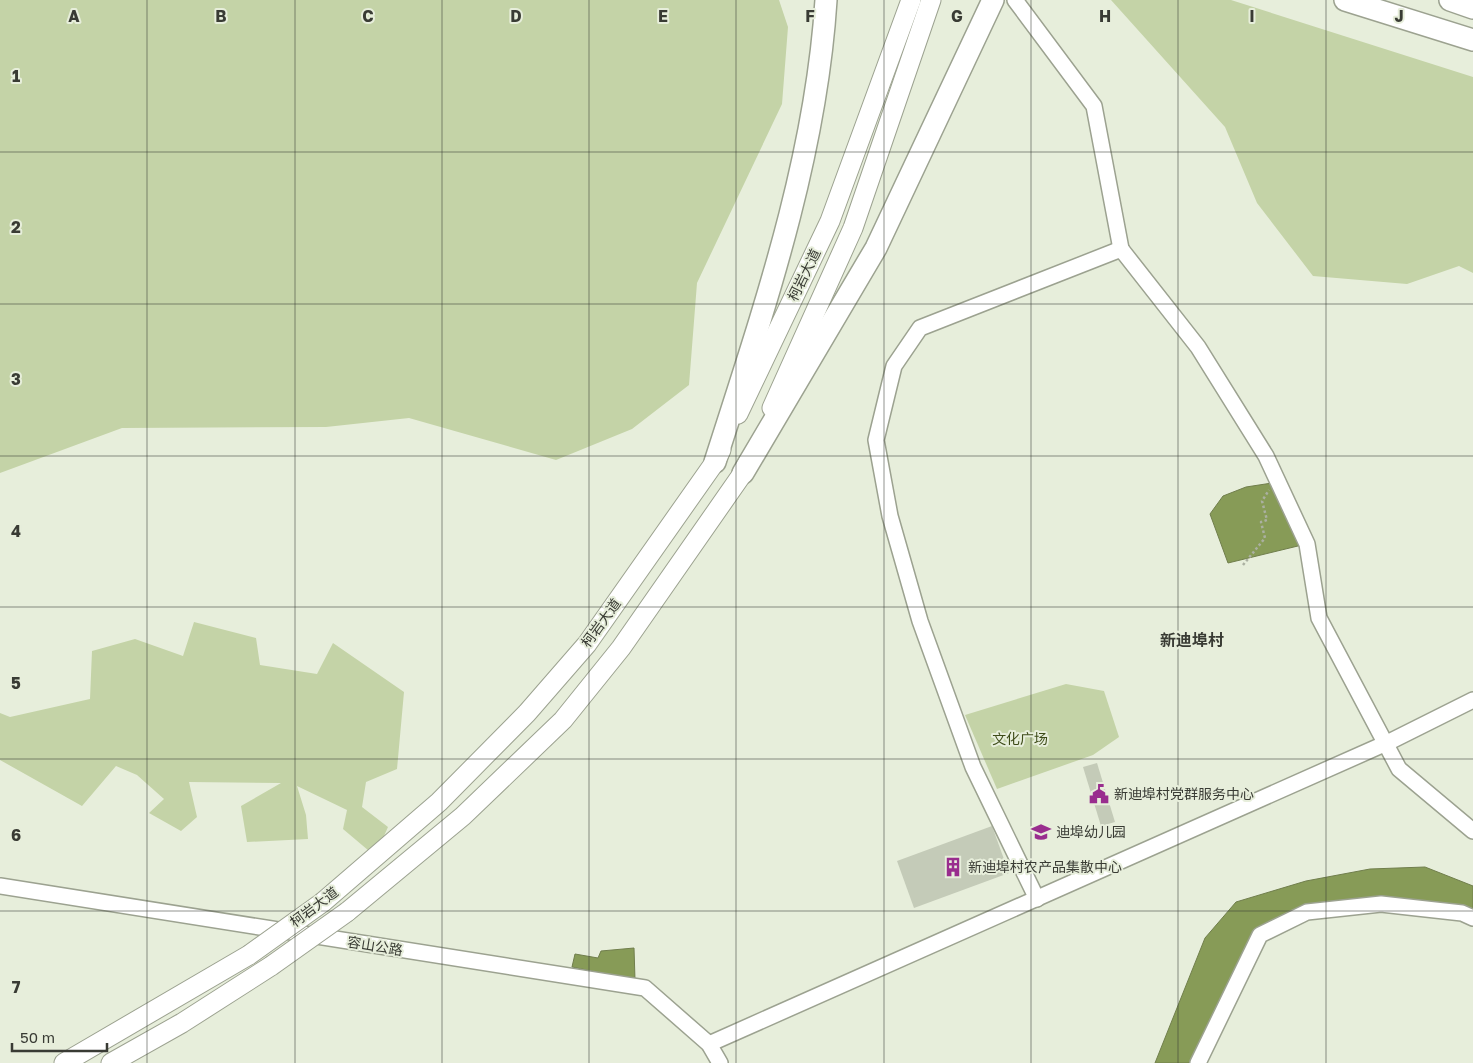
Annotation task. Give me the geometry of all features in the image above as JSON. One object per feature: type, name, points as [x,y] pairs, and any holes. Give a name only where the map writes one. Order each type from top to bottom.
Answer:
[{"type":"highway","points":[[715,462],[783,241],[810,124],[826,0]]},
{"type":"highway","points":[[1345,0],[1473,40]]},
{"type":"highway","points":[[1450,0],[1473,8]]},
{"type":"highway","points":[[743,473],[876,248],[989,9]]},
{"type":"main road","name":"柯岩大道","points":[[64,1063],[248,955],[323,902],[439,802],[527,713],[587,644],[715,462],[830,221],[911,0]]},
{"type":"main road","name":"柯岩大道","points":[[111,1063],[182,1023],[271,966],[347,912],[463,816],[563,720],[621,648],[743,473],[853,228],[931,0]]},
{"type":"street","points":[[1014,0],[1094,106],[1121,249],[1198,347],[1277,476],[1307,544],[1319,618],[1399,769],[1473,831]]},
{"type":"street","points":[[1037,899],[973,767],[920,621],[890,516],[876,440],[894,366],[920,328],[1121,249]]},
{"type":"street","points":[[710,1044],[1385,743],[1473,700]]},
{"type":"street","name":"容山公路","points":[[0,886],[645,988],[710,1044],[720,1063]]},
{"type":"street","points":[[1198,1063],[1260,935],[1307,912],[1381,904],[1462,913],[1473,918]]},
{"type":"path","points":[[1243,565],[1265,538],[1261,522],[1267,520],[1262,501],[1277,476]]},
{"type":"green space","points":[[0,0],[779,0],[788,27],[782,104],[697,283],[689,385],[632,429],[556,460],[409,418],[326,427],[122,428],[0,473]]},
{"type":"green space","points":[[1111,0],[1231,0],[1473,77],[1473,273],[1459,266],[1407,284],[1313,276],[1257,203],[1225,127]]},
{"type":"green space","points":[[194,622],[256,638],[260,665],[317,674],[333,643],[404,692],[397,769],[366,782],[362,807],[388,827],[375,856],[343,829],[347,810],[297,786],[306,815],[308,839],[247,842],[241,806],[281,783],[189,782],[197,817],[181,831],[149,813],[164,799],[137,775],[116,766],[82,806],[0,760],[0,713],[10,717],[90,699],[92,651],[135,639],[183,656]]},
{"type":"green space","name":"文化广场","points":[[1066,684],[1104,691],[1119,737],[1093,755],[997,789],[965,715]]},
{"type":"shaded area","points":[[1272,483],[1302,545],[1228,563],[1210,514],[1223,496],[1246,487]]},
{"type":"shaded area","points":[[1425,867],[1473,886],[1473,915],[1381,901],[1258,932],[1195,1063],[1155,1063],[1205,938],[1236,902],[1306,881],[1370,869]]},
{"type":"shaded area","points":[[634,948],[635,980],[572,967],[575,954],[598,958],[601,951]]},
{"type":"building","name":"新迪埠村党群服务中心","points":[[1097,763],[1115,822],[1101,826],[1083,767]]},
{"type":"building","name":"新迪埠村农产品集散中心","points":[[992,826],[1009,873],[914,908],[897,861]]},
{"type":"place","name":"新迪埠村党群服务中心","points":[[1099,794]]},
{"type":"place","name":"迪埠幼儿园","points":[[1041,832]]},
{"type":"place","name":"新迪埠村农产品集散中心","points":[[953,867]]},
{"type":"district","name":"新迪埠村","points":[[1192,640]]}]
